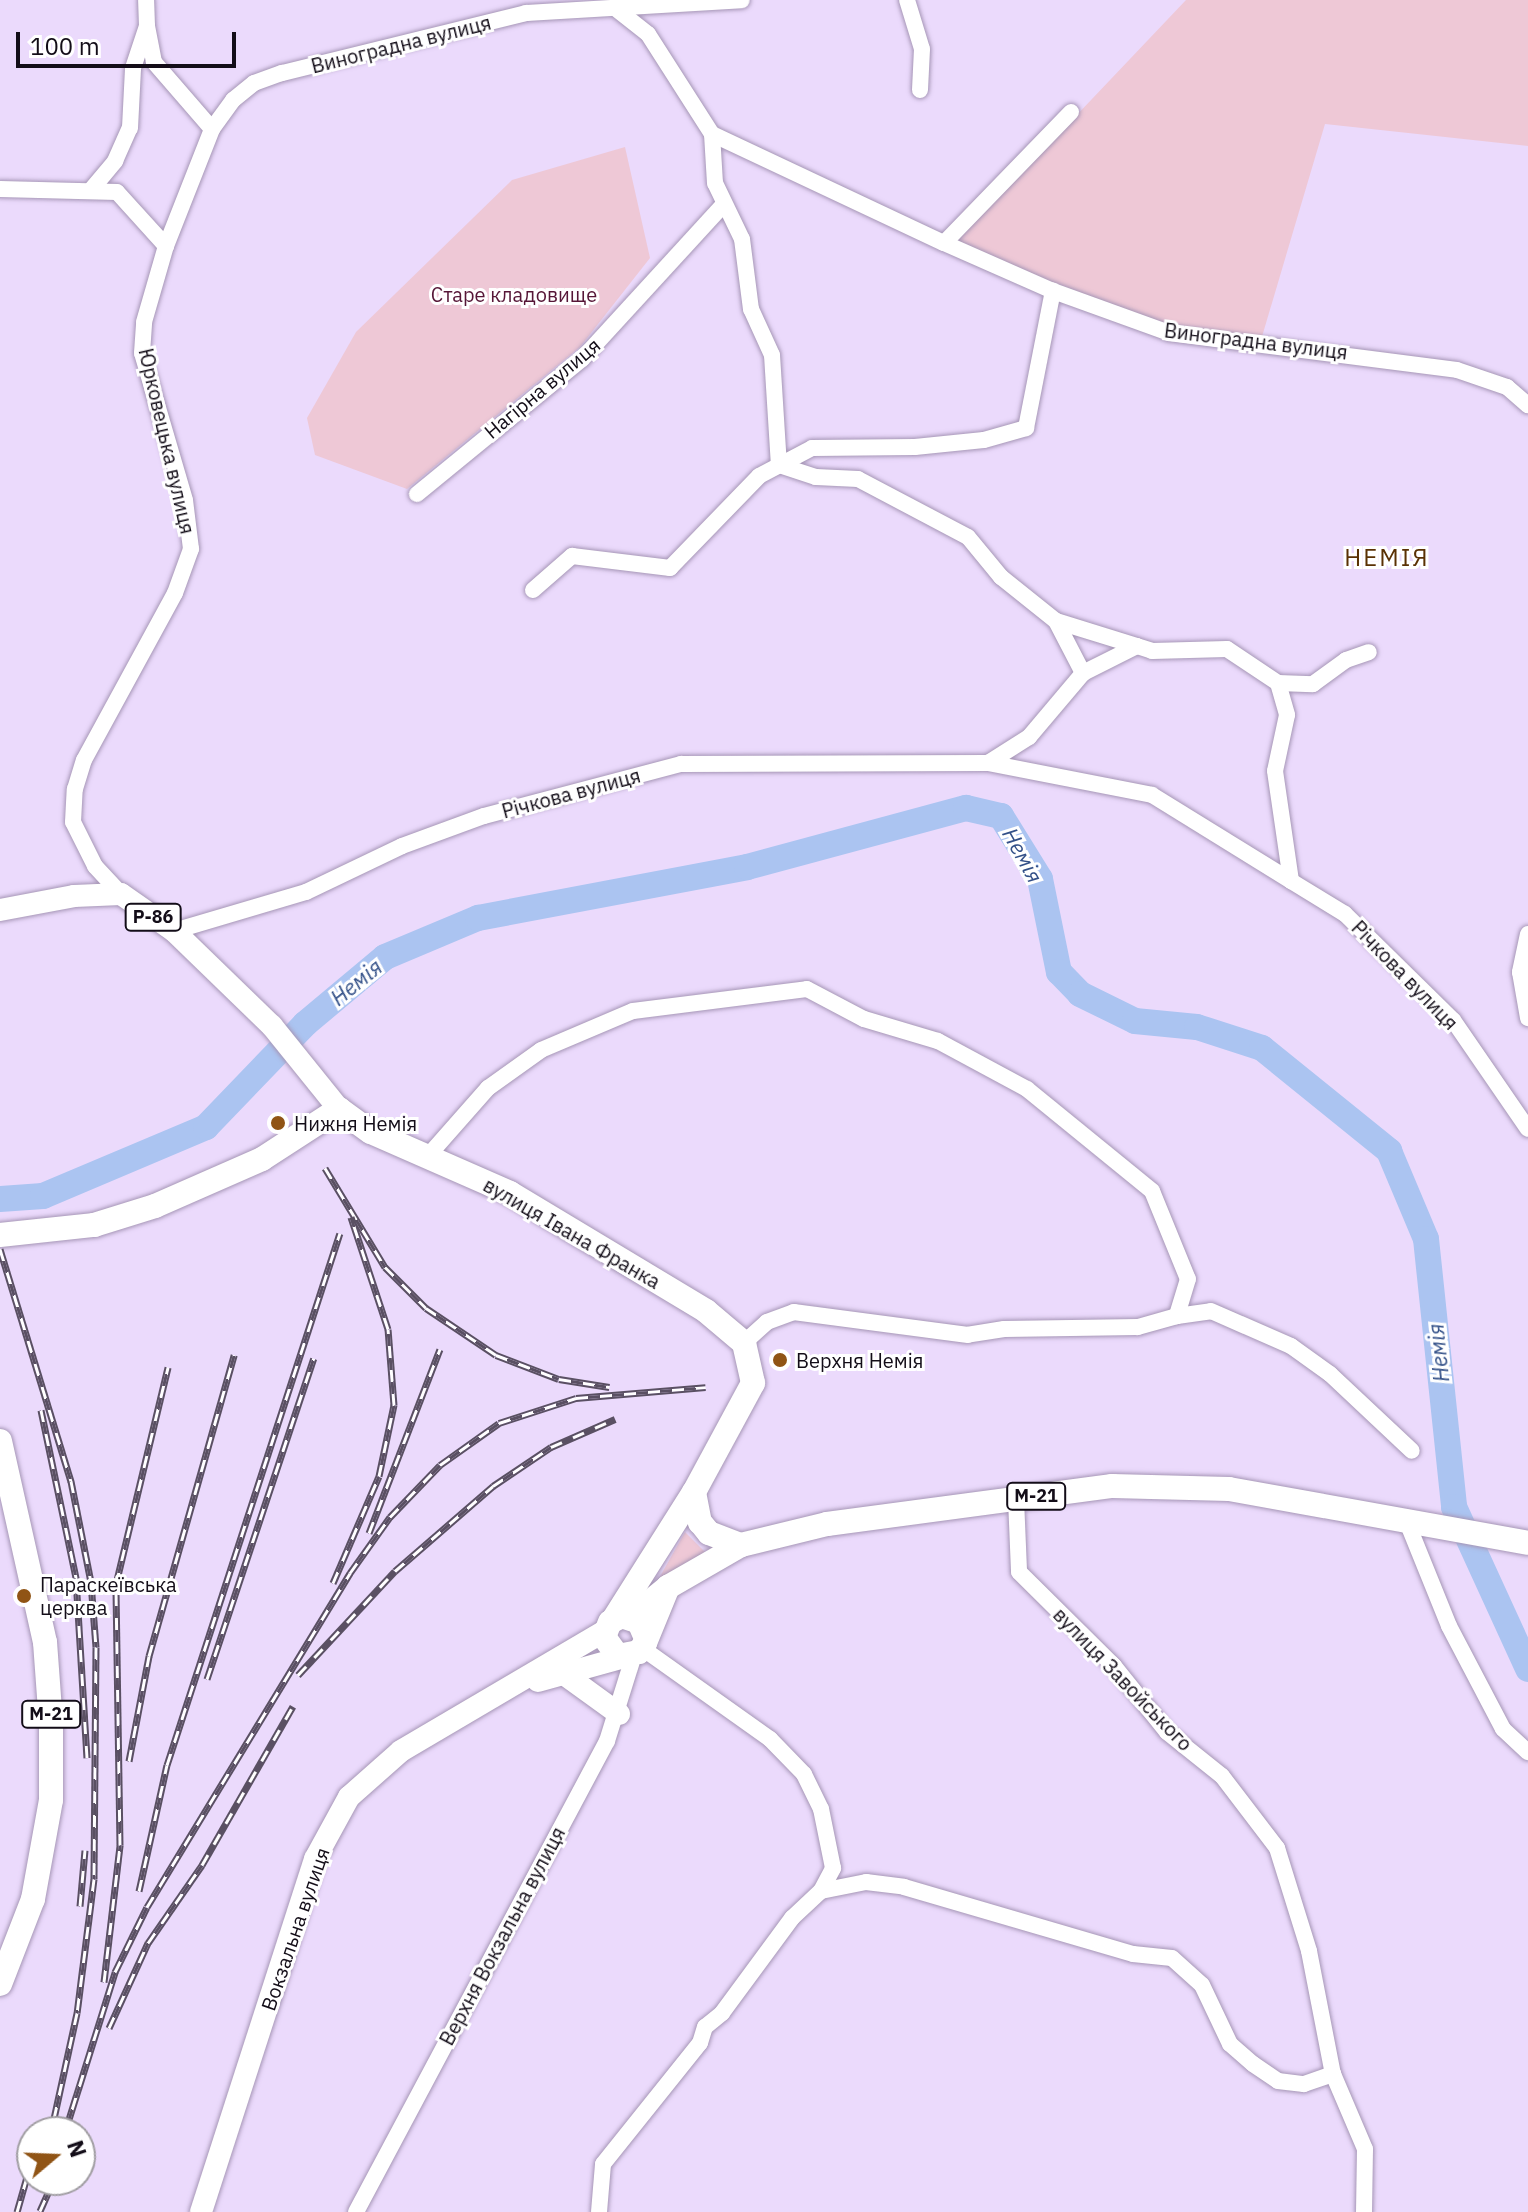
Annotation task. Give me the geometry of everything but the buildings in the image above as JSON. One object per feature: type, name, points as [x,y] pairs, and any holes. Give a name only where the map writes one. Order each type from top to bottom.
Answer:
[{"type":"highway","name":"вулиця Івана Франка","points":[[339,1109],[371,1132],[510,1193],[578,1232],[706,1311],[744,1343]]},
{"type":"highway","points":[[0,1235],[94,1225],[155,1206],[262,1159],[339,1109]]},
{"type":"highway","name":"Вокзальна вулиця","points":[[632,1633],[646,1567],[694,1492],[753,1383],[744,1343]]},
{"type":"highway","name":"М-21","points":[[0,1441],[7,1498],[45,1642],[51,1800],[33,1899],[0,1984]]},
{"type":"highway","name":"М-21","points":[[632,1633],[668,1587],[741,1545],[827,1524],[1112,1486],[1188,1487],[1528,1543]]},
{"type":"highway","points":[[694,1492],[700,1522],[709,1533],[741,1545]]},
{"type":"highway","name":"Вокзальна вулиця","points":[[632,1633],[646,1567]]},
{"type":"highway","points":[[632,1633],[668,1587]]},
{"type":"main road","name":"Р-86","points":[[0,910],[74,896],[121,894],[174,931]]},
{"type":"main road","name":"вулиця Івана Франка","points":[[174,931],[272,1026],[339,1109]]},
{"type":"main road","name":"Вокзальна вулиця","points":[[518,1686],[564,1674],[632,1633]]},
{"type":"main road","name":"Вокзальна вулиця","points":[[201,2212],[315,1859],[349,1797],[401,1751],[518,1686],[632,1633]]},
{"type":"main road","points":[[564,1674],[619,1714]]},
{"type":"street","points":[[146,0],[154,62],[212,129]]},
{"type":"street","name":"Виноградна вулиця","points":[[212,129],[233,100],[254,83],[282,73],[526,13],[742,0]]},
{"type":"street","points":[[907,0],[922,49],[920,90]]},
{"type":"street","points":[[619,5],[648,34],[712,134],[715,183],[742,239],[751,309],[772,355],[779,465]]},
{"type":"street","points":[[91,190],[115,161],[130,128],[133,68],[147,26]]},
{"type":"street","points":[[944,243],[1071,112]]},
{"type":"street","name":"Юрковецька вулиця","points":[[121,894],[95,866],[73,822],[75,789],[84,760],[175,593],[191,549],[185,500],[142,353],[144,322],[166,246],[212,129]]},
{"type":"street","name":"Виноградна вулиця","points":[[712,134],[1053,291],[1169,333],[1339,351],[1457,370],[1507,387],[1527,404]]},
{"type":"street","points":[[0,189],[117,192],[166,246]]},
{"type":"street","name":"Нагірна вулиця","points":[[417,494],[582,359],[724,204]]},
{"type":"street","points":[[533,590],[572,556],[670,568],[715,517],[779,465],[812,448],[915,447],[984,440],[1026,428],[1053,291]]},
{"type":"street","points":[[779,465],[816,477],[858,479],[968,537],[1001,577],[1056,621],[1152,651],[1227,649],[1278,683],[1313,684],[1346,660],[1369,652]]},
{"type":"street","points":[[1056,621],[1083,673]]},
{"type":"street","points":[[988,763],[1029,737],[1083,673],[1137,646]]},
{"type":"street","points":[[1278,683],[1287,715],[1275,771],[1291,881]]},
{"type":"street","name":"Річкова вулиця","points":[[174,931],[306,892],[402,846],[484,816],[681,764],[988,763],[1152,795],[1345,914],[1453,1020],[1528,1129]]},
{"type":"street","points":[[1528,934],[1520,972],[1528,1018]]},
{"type":"street","points":[[428,1156],[488,1088],[541,1050],[633,1011],[807,989],[864,1019],[938,1041],[1027,1089],[1152,1191],[1188,1279],[1177,1316]]},
{"type":"street","points":[[744,1343],[767,1322],[794,1312],[968,1335],[1004,1329],[1138,1327],[1211,1311],[1291,1346],[1330,1374],[1412,1451]]},
{"type":"street","name":"вулиця Завойського","points":[[1016,1499],[1019,1572],[1114,1666],[1167,1732],[1222,1776],[1277,1848],[1309,1951],[1333,2074],[1365,2149],[1364,2212]]},
{"type":"street","points":[[1407,1522],[1449,1626],[1503,1729],[1528,1752]]},
{"type":"street","points":[[599,2212],[603,2164],[700,2043],[705,2027],[722,2013],[792,1918],[821,1891],[833,1868],[821,1809],[804,1774],[770,1739],[632,1633]]},
{"type":"street","name":"Верхня Вокзальна вулиця","points":[[356,2212],[619,1714],[632,1633]]},
{"type":"street","points":[[821,1891],[866,1882],[904,1887],[1133,1954],[1172,1958],[1202,1985],[1230,2044],[1253,2064],[1278,2081],[1304,2084],[1333,2074]]},
{"type":"green space","points":[[1186,0],[1528,0],[1528,146],[1325,124],[1261,340],[1174,326],[1064,290],[957,241]]},
{"type":"green space","name":"Старе кладовище","points":[[625,147],[650,258],[580,347],[407,489],[315,455],[307,418],[356,332],[512,180]]},
{"type":"green space","points":[[685,1532],[706,1553],[653,1589]]},
{"type":"waterway","name":"Немія","points":[[0,1199],[43,1196],[206,1127],[305,1024],[385,957],[478,918],[747,867],[966,808],[1001,816],[1040,879],[1059,972],[1080,994],[1135,1021],[1197,1027],[1262,1048],[1389,1151],[1426,1239],[1454,1507],[1528,1669]]},
{"type":"railway","points":[[325,1168],[385,1267],[426,1308],[496,1355],[559,1379],[609,1387]]},
{"type":"railway","points":[[333,1583],[379,1476],[394,1405],[388,1329],[351,1217]]},
{"type":"railway","points":[[139,1891],[167,1765],[340,1233]]},
{"type":"railway","points":[[0,1249],[71,1481],[91,1582],[96,1647],[94,1879],[77,2013],[54,2116]]},
{"type":"railway","points":[[369,1533],[440,1349]]},
{"type":"railway","points":[[129,1761],[149,1656],[234,1355]]},
{"type":"railway","points":[[207,1679],[314,1358]]},
{"type":"railway","points":[[104,1982],[120,1845],[116,1584],[168,1367]]},
{"type":"railway","points":[[70,2116],[115,1972],[147,1907],[350,1573],[390,1517],[440,1465],[499,1423],[576,1398],[706,1387]]},
{"type":"railway","points":[[41,1410],[76,1578],[87,1758]]},
{"type":"railway","points":[[298,1675],[395,1571],[493,1486],[551,1447],[615,1419]]},
{"type":"railway","points":[[109,2028],[148,1943],[202,1865],[293,1706]]},
{"type":"railway","points":[[80,1906],[85,1850]]},
{"type":"railway","points":[[17,2212],[22,2196]]},
{"type":"railway","points":[[40,2211],[47,2196]]},
{"type":"place","name":"Нижня Немія","points":[[278,1123]]},
{"type":"place","name":"Верхня Немія","points":[[780,1360]]},
{"type":"place","name":"Параскеївська церква","points":[[24,1596]]},
{"type":"district","name":"НЕМІЯ","points":[[1387,558]]}]
